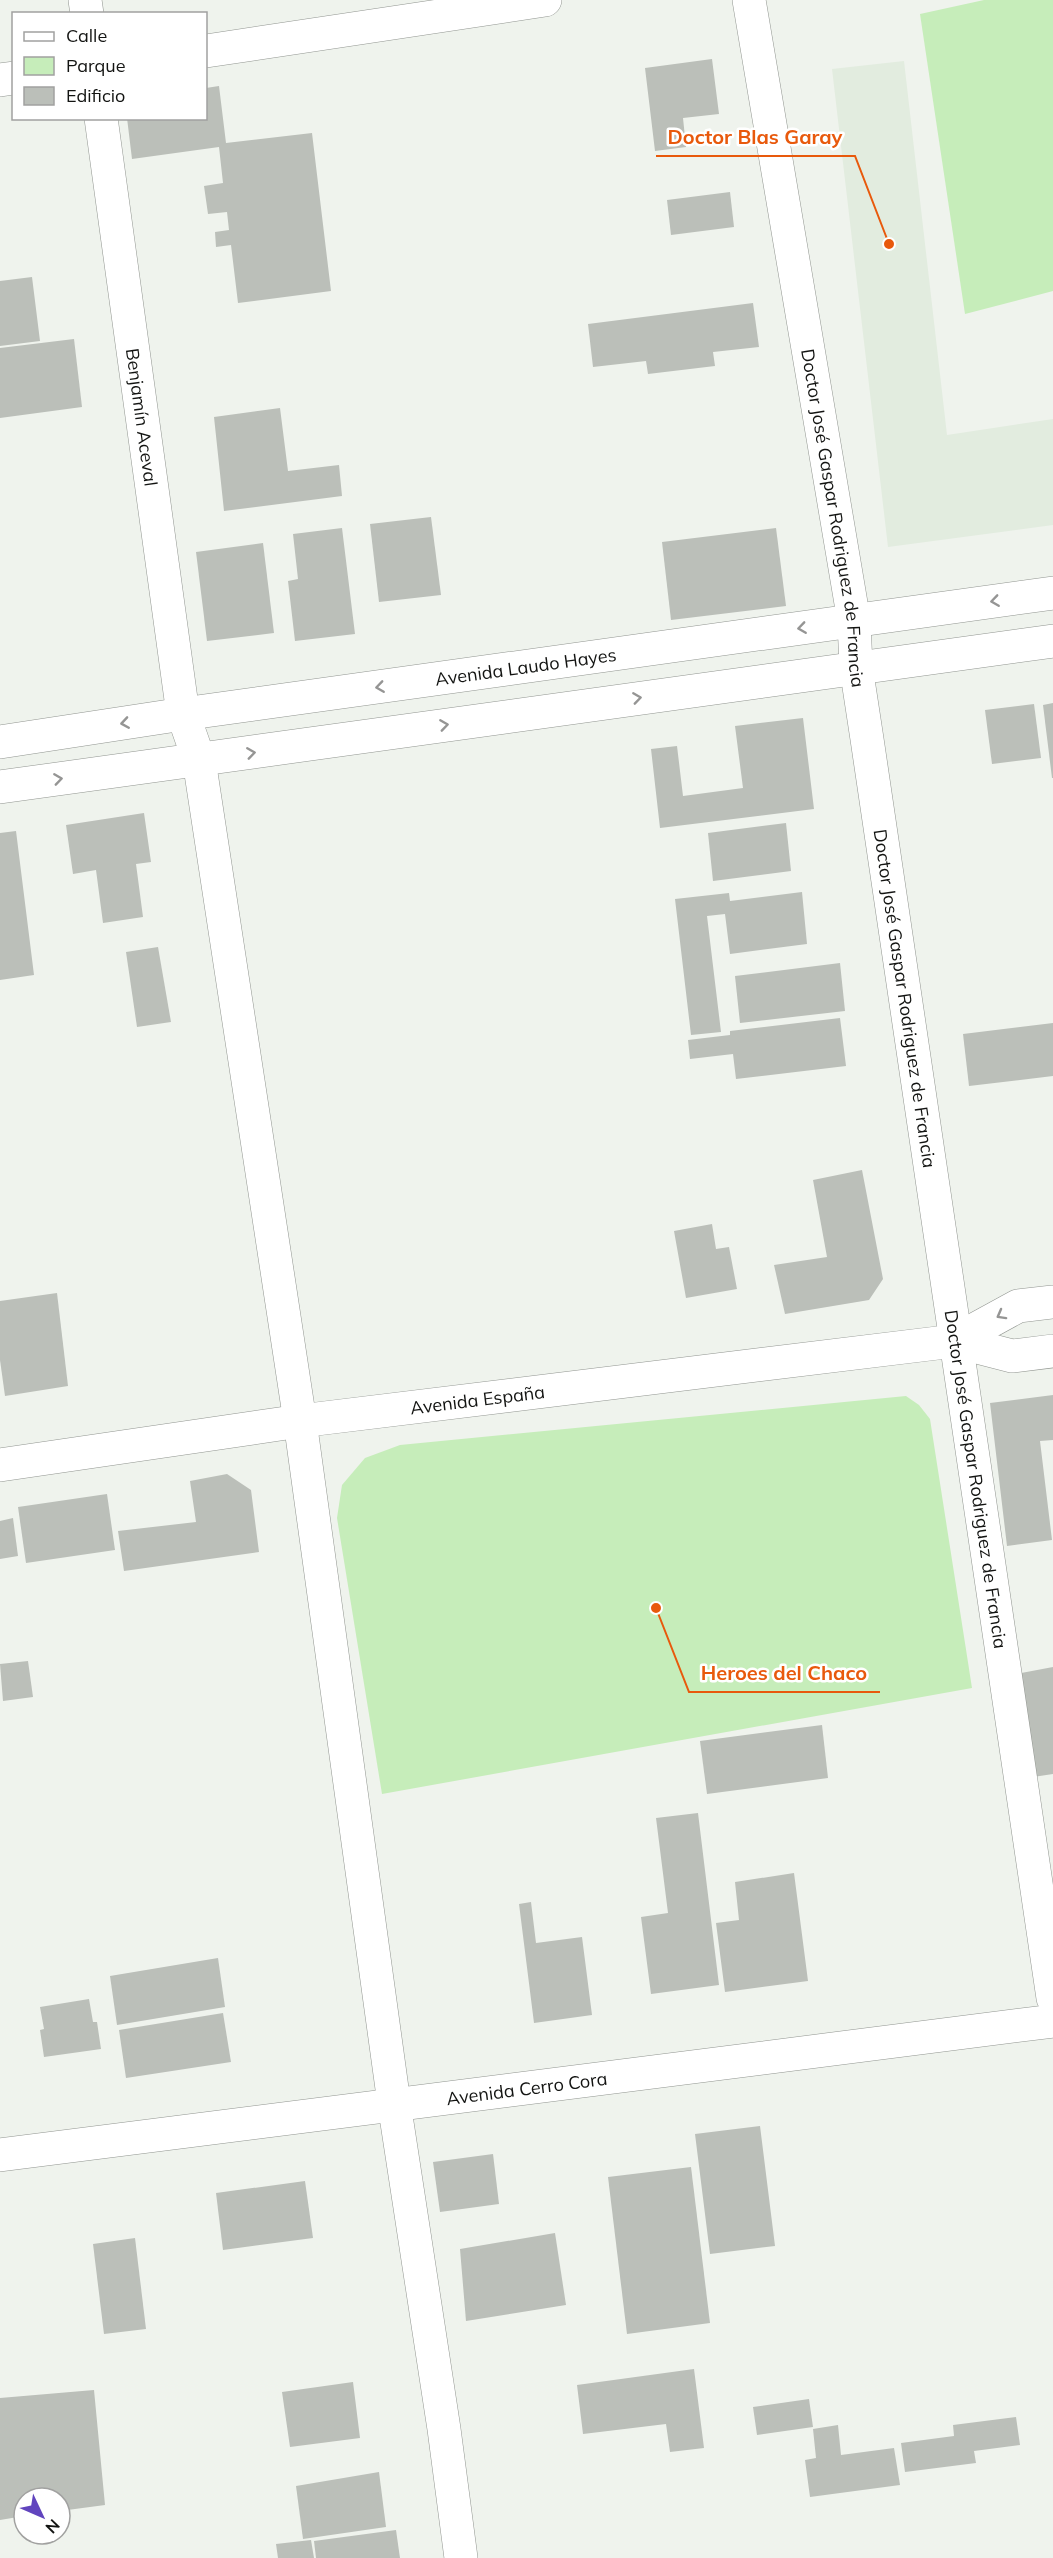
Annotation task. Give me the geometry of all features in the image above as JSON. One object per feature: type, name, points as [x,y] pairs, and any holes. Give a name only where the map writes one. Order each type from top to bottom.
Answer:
[{"type":"street","points":[[207,51],[545,0]]},
{"type":"street","name":"Doctor José Gaspar Rodriguez de Francia","points":[[749,0],[854,621],[856,667],[1053,1998]]},
{"type":"street","name":"Benjamín Aceval","points":[[101,120],[183,714],[199,760],[300,1421],[394,2103],[444,2429],[461,2558]]},
{"type":"street","name":"Avenida Laudo Hayes","points":[[0,742],[183,714],[1053,593]]},
{"type":"street","points":[[0,787],[1053,641]]},
{"type":"street","name":"Avenida España","points":[[954,1341],[1018,1306],[1053,1302]]},
{"type":"street","name":"Avenida España","points":[[0,1465],[300,1421],[954,1341],[1012,1356],[1053,1351]]},
{"type":"street","name":"Avenida Cerro Cora","points":[[0,2155],[1053,2020]]},
{"type":"shaded area","points":[[904,61],[947,435],[1053,419],[1053,525],[888,547],[832,69]]},
{"type":"green space","points":[[984,0],[1053,0],[1053,291],[965,314],[920,14]]},
{"type":"green space","points":[[906,1396],[919,1405],[930,1419],[972,1688],[382,1794],[337,1518],[342,1485],[365,1458],[400,1445]]},
{"type":"building","points":[[712,59],[719,114],[683,118],[686,147],[655,151],[645,68]]},
{"type":"building","points":[[219,86],[226,143],[312,133],[331,291],[238,303],[231,245],[216,247],[215,232],[229,230],[227,212],[208,214],[204,186],[223,183],[219,147],[132,159],[127,120],[207,120],[207,88]]},
{"type":"building","points":[[730,192],[734,227],[671,235],[667,200]]},
{"type":"building","points":[[32,277],[40,341],[0,346],[0,281]]},
{"type":"building","points":[[753,303],[759,347],[713,352],[715,366],[648,374],[646,361],[593,367],[588,324]]},
{"type":"building","points":[[74,339],[82,407],[0,418],[0,348]]},
{"type":"building","points":[[280,408],[288,471],[339,465],[342,496],[224,511],[214,417]]},
{"type":"building","points":[[431,517],[441,595],[379,602],[370,524]]},
{"type":"building","points":[[342,528],[355,634],[295,641],[288,581],[298,579],[293,534]]},
{"type":"building","points":[[776,528],[786,606],[671,620],[662,542]]},
{"type":"building","points":[[263,543],[274,633],[207,641],[196,552]]},
{"type":"building","points":[[1053,703],[1053,778],[1052,778],[1043,705]]},
{"type":"building","points":[[1034,704],[1041,758],[992,764],[985,710]]},
{"type":"building","points":[[803,718],[814,809],[660,828],[651,749],[677,746],[683,796],[743,788],[735,726]]},
{"type":"building","points":[[144,813],[151,862],[136,864],[143,917],[103,923],[96,870],[73,874],[66,825]]},
{"type":"building","points":[[786,823],[791,871],[713,881],[708,833]]},
{"type":"building","points":[[16,831],[34,975],[0,980],[0,833]]},
{"type":"building","points":[[802,892],[807,944],[730,954],[725,914],[707,916],[721,1032],[691,1035],[675,899],[729,893],[730,901]]},
{"type":"building","points":[[158,947],[171,1022],[137,1027],[126,952]]},
{"type":"building","points":[[840,963],[845,1011],[740,1023],[735,976]]},
{"type":"building","points":[[840,1018],[846,1066],[736,1079],[733,1054],[690,1059],[688,1040],[730,1035],[730,1031]]},
{"type":"building","points":[[1053,1023],[1053,1076],[969,1086],[963,1034]]},
{"type":"building","points":[[862,1170],[883,1279],[869,1300],[785,1314],[774,1265],[827,1257],[813,1180]]},
{"type":"building","points":[[712,1224],[716,1249],[729,1247],[737,1289],[686,1298],[674,1231]]},
{"type":"building","points":[[57,1293],[68,1386],[5,1396],[0,1360],[0,1301]]},
{"type":"building","points":[[1053,1395],[1053,1440],[1040,1441],[1052,1540],[1007,1546],[990,1403]]},
{"type":"building","points":[[227,1474],[251,1490],[259,1552],[124,1571],[118,1531],[196,1522],[190,1481]]},
{"type":"building","points":[[107,1494],[115,1550],[26,1563],[18,1507]]},
{"type":"building","points":[[13,1518],[18,1556],[0,1559],[0,1521]]},
{"type":"building","points":[[28,1661],[33,1697],[3,1701],[0,1664]]},
{"type":"building","points":[[1053,1667],[1053,1774],[1033,1777],[1016,1674]]},
{"type":"building","points":[[822,1725],[828,1778],[707,1794],[700,1741]]},
{"type":"building","points":[[698,1813],[719,1985],[651,1994],[641,1917],[668,1913],[656,1818]]},
{"type":"building","points":[[794,1873],[808,1981],[725,1992],[716,1923],[739,1920],[735,1882]]},
{"type":"building","points":[[531,1902],[536,1943],[582,1937],[592,2015],[534,2023],[519,1904]]},
{"type":"building","points":[[218,1958],[225,2007],[117,2025],[110,1976]]},
{"type":"building","points":[[89,1999],[93,2022],[97,2022],[101,2049],[44,2057],[40,2030],[44,2029],[40,2007]]},
{"type":"building","points":[[223,2013],[231,2062],[126,2078],[119,2030]]},
{"type":"building","points":[[760,2126],[775,2246],[710,2254],[695,2134]]},
{"type":"building","points":[[493,2154],[499,2204],[440,2212],[433,2162]]},
{"type":"building","points":[[691,2167],[710,2323],[627,2334],[608,2177]]},
{"type":"building","points":[[305,2181],[313,2238],[223,2250],[216,2193]]},
{"type":"building","points":[[555,2233],[566,2305],[466,2321],[460,2249]]},
{"type":"building","points":[[135,2238],[146,2329],[104,2334],[93,2244]]},
{"type":"building","points":[[694,2369],[704,2448],[670,2452],[666,2424],[583,2434],[577,2385]]},
{"type":"building","points":[[353,2382],[360,2438],[290,2447],[282,2392]]},
{"type":"building","points":[[94,2390],[105,2505],[72,2509],[72,2486],[12,2486],[12,2518],[0,2520],[0,2398]]},
{"type":"building","points":[[809,2399],[813,2427],[757,2435],[753,2407]]},
{"type":"building","points":[[1016,2417],[1020,2445],[974,2451],[976,2463],[905,2472],[901,2443],[954,2436],[953,2425]]},
{"type":"building","points":[[838,2425],[841,2455],[894,2448],[900,2485],[810,2497],[805,2460],[816,2458],[813,2429]]},
{"type":"building","points":[[379,2472],[386,2527],[303,2539],[296,2486]]},
{"type":"building","points":[[396,2530],[400,2558],[316,2558],[314,2541]]},
{"type":"building","points":[[311,2540],[314,2558],[278,2558],[276,2544]]},
{"type":"place","name":"Doctor Blas Garay","points":[[889,244]]},
{"type":"place","name":"Heroes del Chaco","points":[[656,1608]]}]
